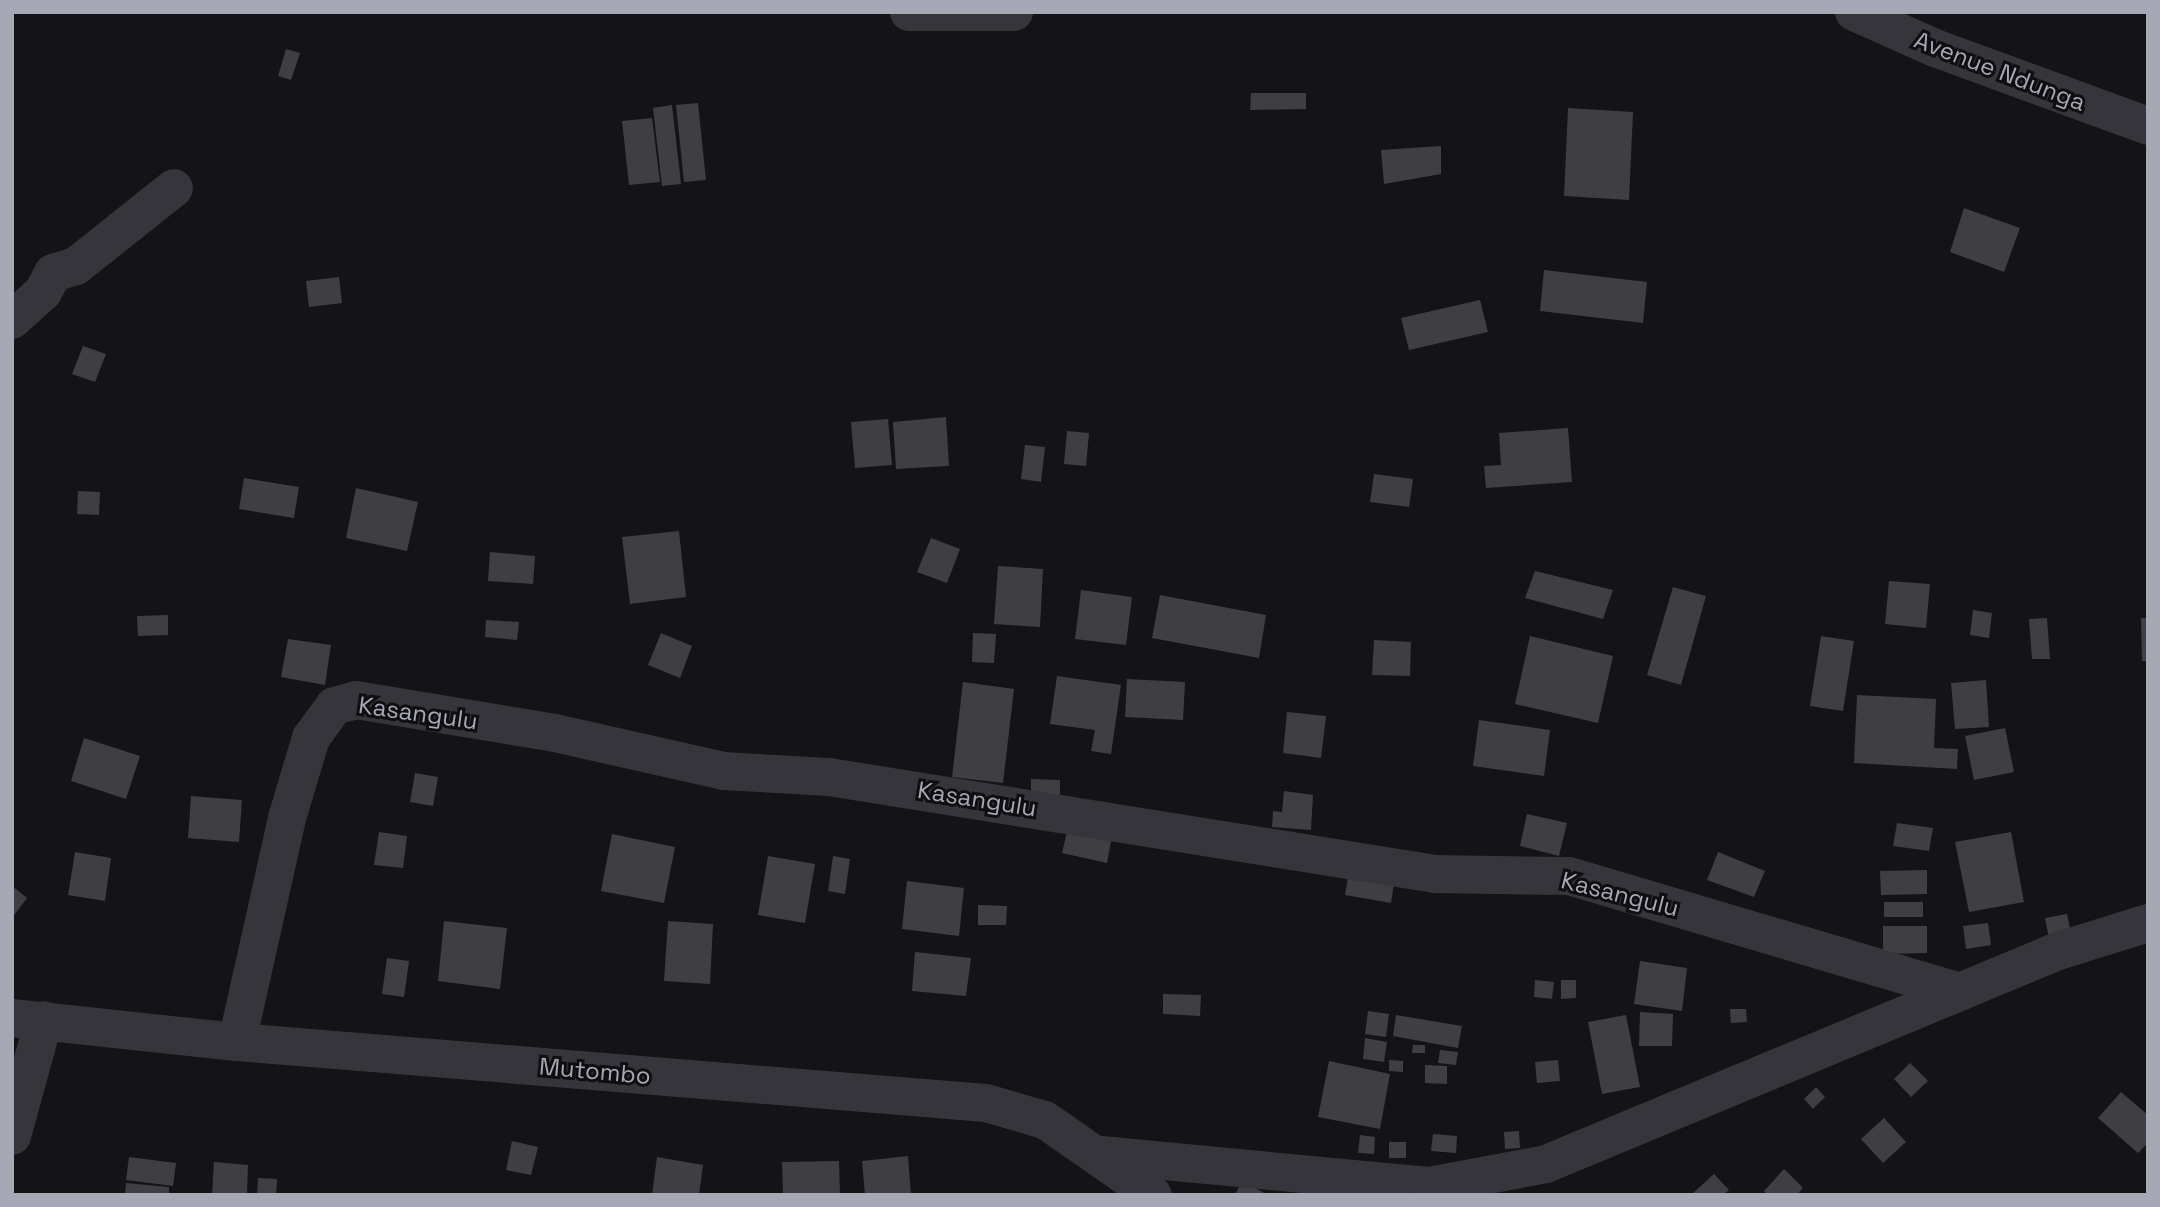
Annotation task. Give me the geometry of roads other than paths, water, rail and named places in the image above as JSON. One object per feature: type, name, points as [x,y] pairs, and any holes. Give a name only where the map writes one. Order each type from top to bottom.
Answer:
[{"type":"street","points":[[909,12],[1014,12]]},
{"type":"street","name":"Avenue Ndunga","points":[[1854,12],[1936,48],[2148,126]]},
{"type":"street","points":[[12,320],[44,292],[53,272],[76,266],[174,188]]},
{"type":"street","name":"Kasangulu","points":[[237,1042],[288,818],[311,738],[334,706],[356,701],[555,733],[723,771],[843,779],[1435,874],[1569,876],[1960,992]]},
{"type":"street","points":[[1101,1155],[1429,1186],[1546,1164],[2058,951],[2148,923]]},
{"type":"street","points":[[12,1136],[28,1019]]},
{"type":"street","name":"Mutombo","points":[[28,1019],[237,1042],[986,1103],[1045,1120],[1101,1155],[1153,1195]]}]
